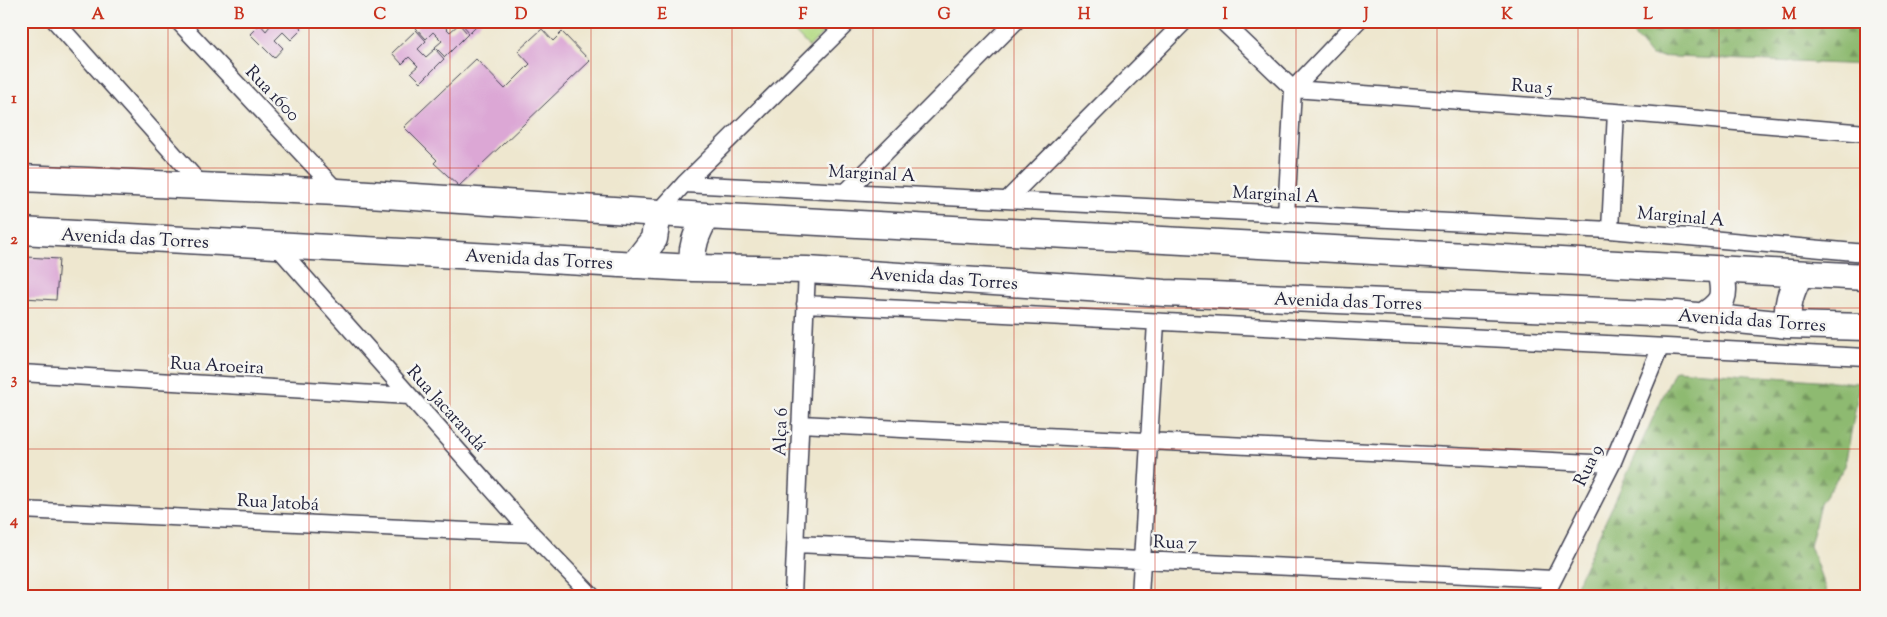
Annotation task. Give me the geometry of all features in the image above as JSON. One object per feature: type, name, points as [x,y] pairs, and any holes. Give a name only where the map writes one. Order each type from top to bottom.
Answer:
[{"type":"main road","points":[[21,178],[204,188],[338,192],[706,216],[1866,277]]},
{"type":"main road","points":[[634,265],[654,239],[658,213]]},
{"type":"main road","points":[[693,268],[692,251],[695,236],[706,216]]},
{"type":"main road","name":"Avenida das Torres","points":[[21,230],[221,243],[275,244],[634,265],[807,270],[1165,293],[1676,314],[1700,318],[1866,327]]},
{"type":"main road","points":[[1700,318],[1713,310],[1722,301],[1724,289],[1720,270]]},
{"type":"main road","points":[[1788,324],[1787,307],[1789,297],[1800,274]]},
{"type":"street","points":[[55,21],[204,188]]},
{"type":"street","name":"Rua 1600","points":[[178,21],[338,192]]},
{"type":"street","points":[[658,213],[684,184],[849,21]]},
{"type":"street","points":[[846,192],[1016,21]]},
{"type":"street","points":[[1007,200],[1185,21]]},
{"type":"street","points":[[1222,21],[1293,89]]},
{"type":"street","points":[[1286,215],[1293,89],[1358,21]]},
{"type":"street","name":"Rua 5","points":[[1293,89],[1866,132]]},
{"type":"street","points":[[1610,230],[1616,112]]},
{"type":"street","name":"Marginal A","points":[[684,184],[1610,230],[1866,253]]},
{"type":"street","name":"Rua Jacarandá","points":[[275,244],[532,534],[592,596]]},
{"type":"street","name":"Alça 6","points":[[793,596],[807,270]]},
{"type":"street","points":[[805,304],[1866,357]]},
{"type":"street","points":[[1140,596],[1156,322]]},
{"type":"street","name":"Rua 9","points":[[1545,596],[1612,464],[1660,348]]},
{"type":"street","name":"Rua Aroeira","points":[[21,373],[410,396]]},
{"type":"street","points":[[800,424],[1149,439],[1612,464]]},
{"type":"street","name":"Rua Jatobá","points":[[21,510],[532,534]]},
{"type":"street","name":"Rua 7","points":[[796,544],[1553,579]]},
{"type":"green space","points":[[784,21],[834,21],[809,47]]},
{"type":"green space","points":[[1622,21],[1866,21],[1866,65],[1651,56]]},
{"type":"green space","points":[[1675,370],[1860,383],[1845,466],[1820,504],[1810,546],[1828,596],[1571,596]]},
{"type":"green space","points":[[1866,468],[1866,543],[1861,539]]},
{"type":"building","points":[[274,21],[294,21],[302,29],[291,40],[283,32],[275,40],[283,48],[274,58],[250,34],[260,24],[266,31]]},
{"type":"building","points":[[423,21],[445,21],[442,24],[450,32],[459,24],[468,34],[445,57],[435,47],[442,41],[433,32],[426,39],[416,28]]},
{"type":"building","points":[[463,21],[482,21],[470,33],[461,23]]},
{"type":"building","points":[[542,29],[553,41],[562,32],[590,61],[459,186],[434,163],[437,160],[404,127],[476,59],[505,89],[530,64],[518,51]]},
{"type":"building","points":[[416,30],[426,41],[418,49],[426,57],[435,49],[444,59],[421,82],[411,72],[418,66],[409,57],[402,64],[392,53]]},
{"type":"building","points":[[26,257],[59,259],[56,300],[24,298]]}]
